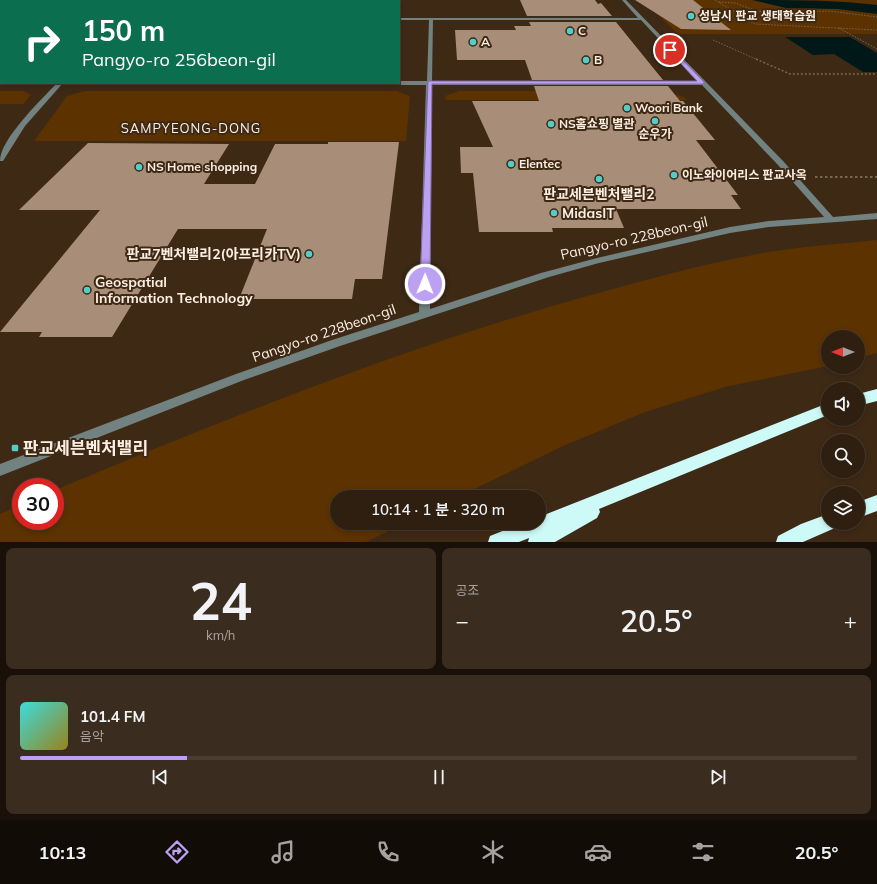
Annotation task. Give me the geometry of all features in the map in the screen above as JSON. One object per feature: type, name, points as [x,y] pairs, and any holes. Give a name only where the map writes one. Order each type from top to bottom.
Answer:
[{"type":"highway","points":[[865,398],[877,395]]},
{"type":"highway","points":[[497,542],[821,413]]},
{"type":"highway","points":[[537,542],[634,488]]},
{"type":"highway","points":[[865,507],[877,503]]},
{"type":"highway","points":[[785,542],[821,525]]},
{"type":"street","points":[[624,0],[702,83],[794,177],[831,220]]},
{"type":"street","points":[[400,19],[641,19]]},
{"type":"street","points":[[424,315],[431,19]]},
{"type":"street","points":[[400,82],[702,83]]},
{"type":"street","points":[[0,159],[22,126],[59,84]]},
{"type":"street","name":"Pangyo-ro 228beon-gil","points":[[0,470],[240,377],[336,343],[545,275],[597,261],[730,230],[769,224],[877,216]]},
{"type":"path","points":[[715,0],[755,24],[877,30]]},
{"type":"path","points":[[718,2],[735,3],[757,11],[830,10],[877,17]]},
{"type":"path","points":[[837,27],[877,49]]},
{"type":"path","points":[[713,40],[790,74],[877,74]]},
{"type":"path","points":[[794,177],[877,176]]},
{"type":"shaded area","points":[[643,0],[877,0],[877,34],[678,34]]},
{"type":"shaded area","points":[[0,91],[24,91],[31,95],[23,104],[0,104]]},
{"type":"shaded area","points":[[85,91],[397,91],[410,96],[406,141],[34,141],[67,96]]},
{"type":"shaded area","points":[[459,91],[663,91],[684,97],[687,100],[446,100],[445,96]]},
{"type":"shaded area","points":[[877,240],[877,353],[865,356],[865,330],[821,330],[821,367],[725,387],[645,412],[563,446],[472,490],[330,490],[330,530],[391,530],[366,542],[0,542],[0,514],[12,509],[12,530],[64,530],[64,486],[314,386],[446,339],[580,298],[745,256]]},
{"type":"water","points":[[752,0],[799,0],[861,3],[877,5],[877,14],[838,9],[786,8]]},
{"type":"water","points":[[785,37],[850,37],[877,53],[877,72],[863,72],[834,54],[813,55]]},
{"type":"building","points":[[520,0],[595,0],[598,4],[601,3],[612,16],[527,16]]},
{"type":"building","name":"성남시 판교 생태학습원","points":[[635,0],[693,0],[731,30],[681,29]]},
{"type":"building","points":[[529,22],[616,22],[663,80],[532,80],[525,60],[457,60],[455,30],[516,30],[514,26],[531,26]]},
{"type":"building","points":[[534,86],[668,86],[680,101],[683,101],[715,140],[696,140],[738,195],[731,195],[741,209],[616,209],[624,228],[552,228],[553,232],[479,232],[473,173],[461,173],[460,147],[493,147],[472,101],[539,101]]},
{"type":"building","points":[[328,142],[399,142],[382,279],[355,279],[352,299],[239,299],[267,229],[178,229],[112,337],[39,337],[42,332],[0,332],[100,210],[19,210],[88,143],[229,144],[204,184],[255,184],[275,144],[328,144]]},
{"type":"place","name":"성남시 판교 생태학습원","points":[[691,16]]},
{"type":"place","name":"C","points":[[570,31]]},
{"type":"place","name":"A","points":[[473,42]]},
{"type":"place","name":"B","points":[[586,60]]},
{"type":"place","name":"Woori Bank","points":[[627,108]]},
{"type":"place","name":"순우가","points":[[655,121]]},
{"type":"place","name":"NS홈쇼핑 별관","points":[[551,124]]},
{"type":"place","name":"Elentec","points":[[511,164]]},
{"type":"place","name":"NS Home shopping","points":[[139,167]]},
{"type":"place","name":"이노와이어리스 판교사옥","points":[[674,175]]},
{"type":"place","name":"판교세븐벤처밸리2","points":[[599,179]]},
{"type":"place","name":"MidasIT","points":[[554,213]]},
{"type":"place","name":"판교7벤처밸리2(아프리카TV)","points":[[309,254]]},
{"type":"place","name":"Geospatial Information Technology","points":[[87,290]]},
{"type":"place","name":"판교세븐벤처밸리","points":[[15,448]]},
{"type":"district","name":"SAMPYEONG-DONG","points":[[191,128]]},
{"type":"route","points":[[425,284],[430,82],[702,83],[670,50]]}]
